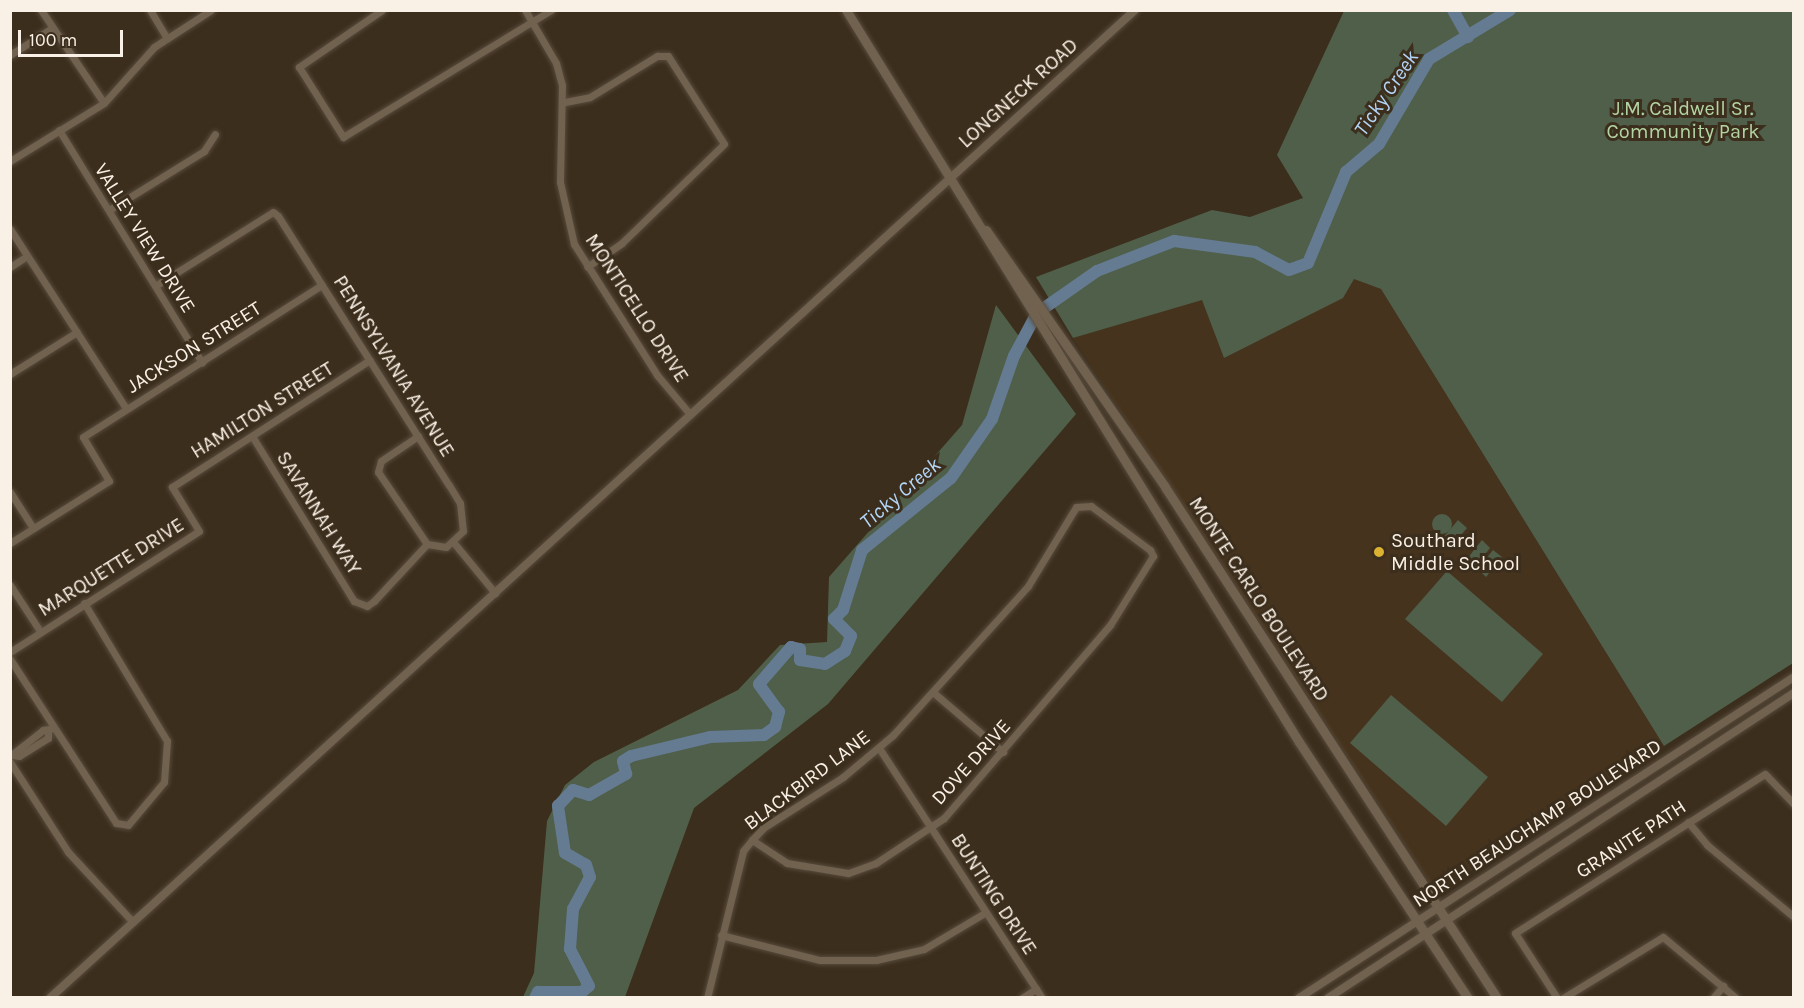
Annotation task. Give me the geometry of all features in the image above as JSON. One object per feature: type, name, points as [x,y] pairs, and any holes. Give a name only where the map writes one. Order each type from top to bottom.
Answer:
[{"type":"main road","name":"MONTE CARLO BOULEVARD","points":[[846,10],[982,227],[1011,282],[1299,742],[1427,932],[1468,998]]},
{"type":"main road","name":"MONTE CARLO BOULEVARD","points":[[982,227],[1020,275],[1062,341],[1165,487],[1497,998]]},
{"type":"street","points":[[42,10],[104,103]]},
{"type":"street","points":[[150,10],[167,38]]},
{"type":"street","points":[[10,160],[104,103],[167,38],[211,10]]},
{"type":"street","points":[[382,10],[299,67],[343,137],[551,10]]},
{"type":"street","name":"MONTICELLO DRIVE","points":[[525,10],[556,63],[565,102],[562,202],[587,267],[657,375],[689,413]]},
{"type":"street","name":"LONGNECK ROAD","points":[[50,998],[689,413],[1135,10]]},
{"type":"street","points":[[10,55],[52,28]]},
{"type":"street","points":[[565,102],[590,97],[657,56],[668,56],[724,144],[622,243],[587,267]]},
{"type":"street","name":"VALLEY VIEW DRIVE","points":[[58,130],[202,362]]},
{"type":"street","points":[[109,210],[204,150],[215,134]]},
{"type":"street","name":"PENNSYLVANIA AVENUE","points":[[155,286],[273,212],[370,360],[465,516],[454,543]]},
{"type":"street","points":[[10,229],[126,408]]},
{"type":"street","points":[[10,267],[27,256]]},
{"type":"street","name":"JACKSON STREET","points":[[33,528],[109,481],[83,437],[322,285]]},
{"type":"street","points":[[10,374],[77,332]]},
{"type":"street","name":"HAMILTON STREET","points":[[199,531],[172,487],[370,360]]},
{"type":"street","name":"SAVANNAH WAY","points":[[252,435],[361,605],[374,601],[427,544]]},
{"type":"street","points":[[418,436],[378,466],[427,544],[454,543],[495,593]]},
{"type":"street","points":[[10,492],[33,528],[10,543]]},
{"type":"street","name":"DOVE DRIVE","points":[[752,840],[788,863],[848,873],[876,863],[953,810],[1110,626],[1153,556],[1091,506],[1076,507]]},
{"type":"street","name":"BLACKBIRD LANE","points":[[707,998],[733,875],[752,840],[879,748],[934,693],[1028,586],[1076,507]]},
{"type":"street","name":"MARQUETTE DRIVE","points":[[10,652],[199,531]]},
{"type":"street","points":[[10,585],[40,631]]},
{"type":"street","points":[[10,659],[51,730],[122,826],[155,797],[170,754],[161,727],[84,603]]},
{"type":"street","name":"NORTH BEAUCHAMP BOULEVARD","points":[[1299,998],[1794,677]]},
{"type":"street","points":[[934,693],[1003,752]]},
{"type":"street","name":"NORTH BEAUCHAMP BOULEVARD","points":[[1328,998],[1794,693]]},
{"type":"street","points":[[51,730],[48,738],[11,758],[68,852],[132,921]]},
{"type":"street","name":"BUNTING DRIVE","points":[[879,748],[1042,998]]},
{"type":"street","name":"GRANITE PATH","points":[[1557,998],[1515,933],[1765,774],[1794,804]]},
{"type":"street","points":[[1688,822],[1707,845],[1794,917]]},
{"type":"street","points":[[722,935],[820,960],[876,960],[924,949],[986,912]]},
{"type":"street","points":[[1563,998],[1663,937],[1736,998]]},
{"type":"street","points":[[1713,998],[1723,986]]},
{"type":"street","points":[[1022,998],[1036,988]]},
{"type":"shaded area","name":"Southard Middle School","points":[[1354,279],[1381,289],[1664,746],[1437,893],[1073,338],[1202,299],[1224,358]]},
{"type":"green space","name":"J.M. Caldwell Sr. Community Park","points":[[1344,11],[1793,11],[1793,663],[1664,746],[1381,289],[1354,279],[1343,298],[1224,358],[1202,300],[1073,338],[1036,277],[1212,210],[1250,217],[1303,198],[1277,155]]},
{"type":"green space","points":[[996,305],[1076,414],[828,704],[694,808],[625,997],[523,997],[534,973],[547,821],[565,785],[594,762],[738,690],[780,645],[827,642],[829,577],[962,425]]},
{"type":"green space","points":[[1442,514],[1449,517],[1452,524],[1449,531],[1442,534],[1435,531],[1432,524],[1435,517]]},
{"type":"green space","points":[[1458,520],[1467,528],[1451,547],[1442,539]]},
{"type":"green space","points":[[1482,540],[1490,548],[1475,567],[1466,560]]},
{"type":"green space","points":[[1493,550],[1502,557],[1486,577],[1478,569]]},
{"type":"green space","points":[[1447,571],[1543,654],[1502,702],[1405,619]]},
{"type":"green space","points":[[1391,695],[1488,777],[1446,826],[1350,743]]},
{"type":"waterway","points":[[1453,10],[1468,37]]},
{"type":"waterway","name":"Ticky Creek","points":[[535,998],[538,992],[582,992],[589,986],[570,949],[573,909],[590,877],[586,865],[565,853],[558,806],[573,790],[589,795],[626,774],[623,761],[631,756],[710,737],[764,735],[775,727],[779,712],[759,684],[791,647],[800,649],[800,660],[825,664],[845,651],[851,636],[834,619],[843,610],[862,550],[951,478],[992,419],[1014,356],[1037,313],[1097,271],[1174,241],[1255,252],[1289,270],[1308,263],[1346,172],[1379,144],[1429,59],[1510,10]]},
{"type":"place","name":"Southard Middle School","points":[[1379,552]]}]
